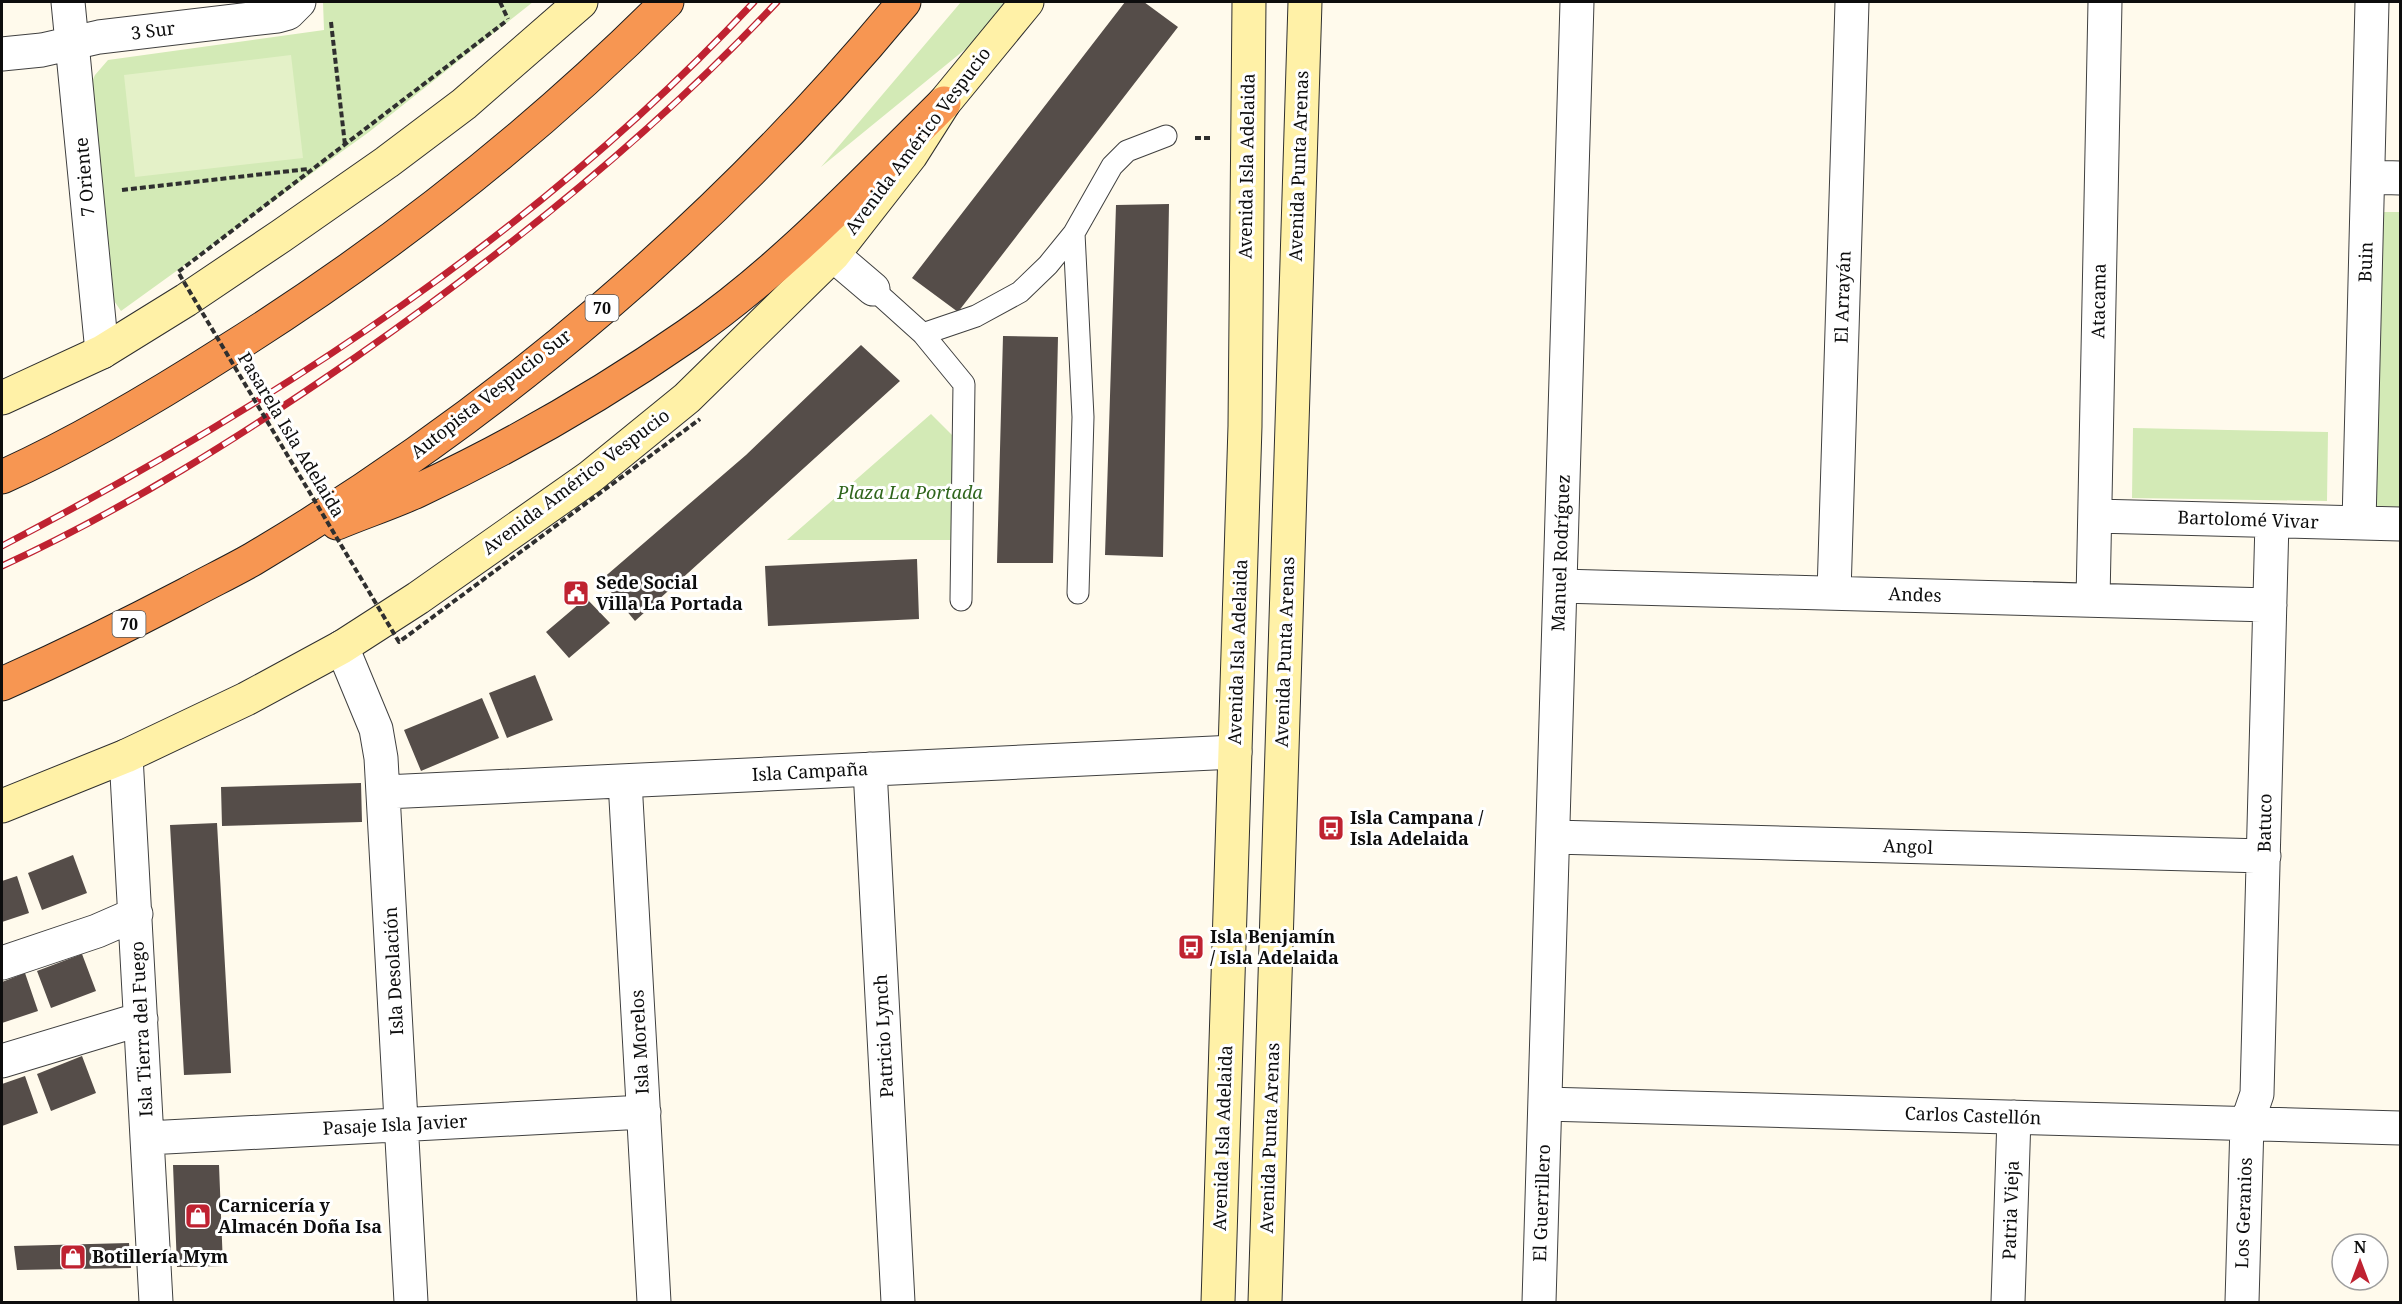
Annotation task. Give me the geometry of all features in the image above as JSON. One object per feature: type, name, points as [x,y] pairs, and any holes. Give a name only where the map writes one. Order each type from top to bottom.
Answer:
[{"type":"highway","points":[[2,477],[106,424],[188,376],[270,324],[391,240],[491,162],[568,95],[667,2]]},
{"type":"highway","name":"Autopista Vespucio Sur","points":[[2,684],[88,645],[252,559],[364,489],[461,421],[637,278],[717,206],[848,70],[904,2]]},
{"type":"highway","points":[[252,559],[414,493],[480,460],[627,375],[689,335],[804,241],[944,104]]},
{"type":"main road","points":[[2,398],[102,352],[186,300],[387,162],[464,104],[581,2]]},
{"type":"main road","name":"Avenida Américo Vespucio","points":[[2,806],[126,756],[246,699],[342,647],[418,598],[590,477],[687,398],[833,255],[911,155],[944,104],[1027,2]]},
{"type":"main road","name":"Avenida Isla Adelaida","points":[[1218,1302],[1245,426],[1249,2]]},
{"type":"main road","name":"Avenida Punta Arenas","points":[[1265,1302],[1305,2]]},
{"type":"street","name":"7 Oriente","points":[[68,2],[102,352]]},
{"type":"street","name":"3 Sur","points":[[2,54],[42,50],[99,37],[277,16],[288,13],[299,2]]},
{"type":"street","name":"Manuel Rodríguez","points":[[1545,1104],[1577,2]]},
{"type":"street","name":"El Arrayán","points":[[1834,593],[1852,2]]},
{"type":"street","name":"Atacama","points":[[2093,600],[2105,2]]},
{"type":"street","name":"Buin","points":[[2359,523],[2372,2]]},
{"type":"street","points":[[2368,177],[2400,178]]},
{"type":"street","points":[[833,255],[873,290]]},
{"type":"street","name":"Bartolomé Vivar","points":[[2095,516],[2400,524]]},
{"type":"street","name":"Batuco","points":[[2247,1123],[2257,1094],[2272,521]]},
{"type":"street","name":"Andes","points":[[1560,586],[2270,604]]},
{"type":"street","name":"Isla Desolación","points":[[342,647],[376,729],[385,792],[411,1302]]},
{"type":"street","name":"Isla Campaña","points":[[385,792],[1235,752]]},
{"type":"street","name":"Isla Tierra del Fuego","points":[[126,756],[156,1302]]},
{"type":"street","name":"Patricio Lynch","points":[[870,769],[898,1302]]},
{"type":"street","name":"Isla Morelos","points":[[625,781],[654,1302]]},
{"type":"street","name":"Angol","points":[[1553,837],[2264,856]]},
{"type":"street","points":[[2,963],[97,931],[136,914]]},
{"type":"street","points":[[2,1061],[141,1019]]},
{"type":"street","name":"Carlos Castellón","points":[[1545,1104],[2400,1128]]},
{"type":"street","name":"El Guerrillero","points":[[1539,1302],[1545,1104]]},
{"type":"street","name":"Pasaje Isla Javier","points":[[147,1138],[644,1112]]},
{"type":"street","name":"Patria Vieja","points":[[2008,1302],[2014,1117]]},
{"type":"street","name":"Los Geranios","points":[[2241,1302],[2247,1123]]},
{"type":"lane","points":[[923,334],[976,316],[1020,292],[1048,265],[1074,232],[1112,166],[1127,151],[1166,136]]},
{"type":"lane","points":[[1074,232],[1083,417],[1078,593]]},
{"type":"lane","points":[[873,290],[923,334],[964,384],[961,600]]},
{"type":"path","points":[[330,13],[345,153]]},
{"type":"path","name":"Pasarela Isla Adelaida","points":[[505,22],[178,272],[399,642],[700,418]]},
{"type":"path","points":[[1195,138],[1216,138]]},
{"type":"path","points":[[86,195],[323,168]]},
{"type":"green space","points":[[323,2],[533,2],[369,132],[121,311],[106,289],[87,92],[95,75],[108,60],[324,30]]},
{"type":"green space","points":[[961,2],[1007,2],[979,38],[821,167]]},
{"type":"green space","points":[[291,55],[303,158],[135,177],[124,75]]},
{"type":"green space","points":[[2383,212],[2400,212],[2400,507],[2376,506]]},
{"type":"green space","name":"Plaza La Portada","points":[[931,414],[956,439],[956,540],[787,540]]},
{"type":"green space","points":[[2133,428],[2328,432],[2327,501],[2132,498]]},
{"type":"building","points":[[1125,2],[1144,2],[1178,27],[958,312],[912,278]]},
{"type":"building","points":[[1169,204],[1163,557],[1105,555],[1116,205]]},
{"type":"building","points":[[1003,336],[1058,337],[1053,563],[997,563]]},
{"type":"building","points":[[861,345],[900,381],[635,621],[601,580],[746,455]]},
{"type":"building","points":[[917,559],[919,619],[768,626],[765,566]]},
{"type":"building","points":[[586,598],[610,623],[569,658],[546,632]]},
{"type":"building","points":[[535,675],[553,720],[507,738],[489,693]]},
{"type":"building","points":[[482,698],[499,738],[421,771],[404,730]]},
{"type":"building","points":[[361,783],[362,822],[222,826],[221,787]]},
{"type":"building","points":[[217,823],[231,1073],[184,1075],[170,825]]},
{"type":"building","points":[[73,855],[87,893],[42,910],[28,873]]},
{"type":"building","points":[[17,876],[29,913],[2,922],[2,881]]},
{"type":"building","points":[[82,954],[96,991],[51,1008],[37,971]]},
{"type":"building","points":[[25,973],[38,1011],[2,1023],[2,982]]},
{"type":"building","points":[[82,1056],[96,1093],[51,1111],[37,1074]]},
{"type":"building","points":[[25,1076],[38,1113],[2,1126],[2,1084]]},
{"type":"building","name":"Carnicería y Almacén Doña Isa","points":[[173,1165],[219,1165],[223,1266],[177,1267]]},
{"type":"building","name":"Botillería Mym","points":[[129,1243],[131,1268],[17,1270],[14,1246]]},
{"type":"railway","points":[[2,546],[105,491],[206,432],[305,371],[402,306],[495,236],[585,163],[672,85],[754,2]]},
{"type":"railway","points":[[2,566],[94,520],[183,469],[313,386],[412,317],[522,234],[628,146],[729,51],[777,2]]},
{"type":"place","name":"Sede Social Villa La Portada","points":[[576,593]]},
{"type":"place","name":"Isla Campana / Isla Adelaida","points":[[1331,828]]},
{"type":"place","name":"Isla Benjamín / Isla Adelaida","points":[[1191,947]]},
{"type":"place","name":"Carnicería y Almacén Doña Isa","points":[[198,1216]]},
{"type":"place","name":"Botillería Mym","points":[[73,1257]]}]
